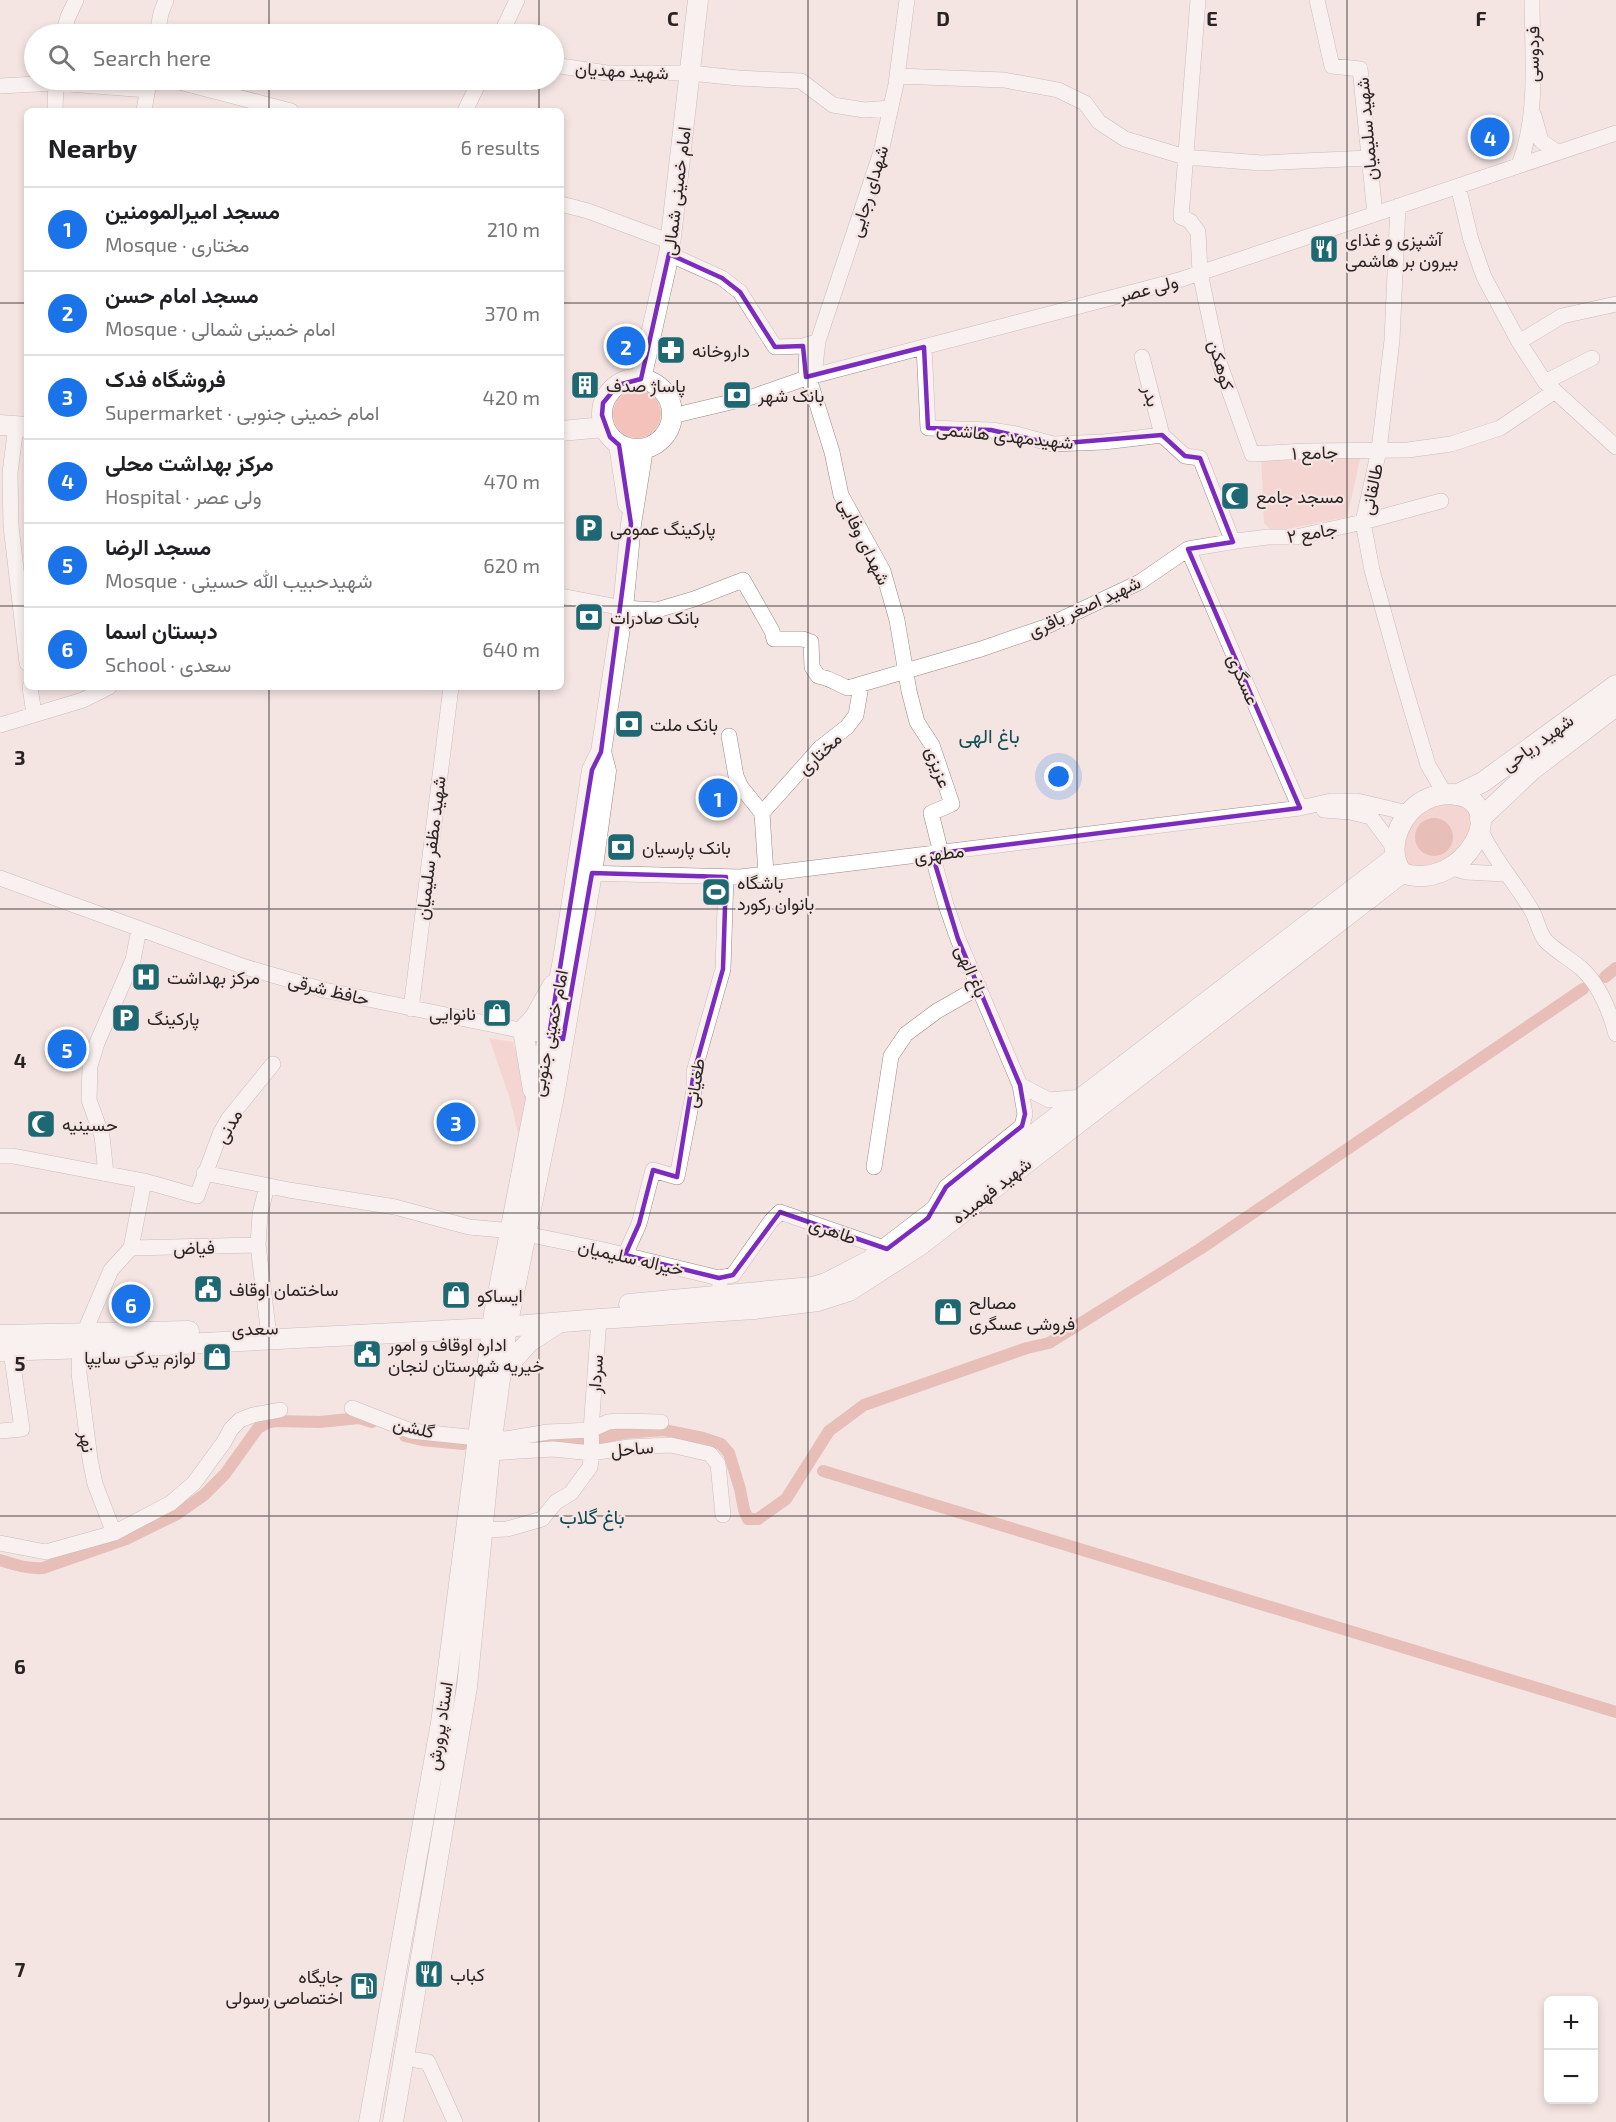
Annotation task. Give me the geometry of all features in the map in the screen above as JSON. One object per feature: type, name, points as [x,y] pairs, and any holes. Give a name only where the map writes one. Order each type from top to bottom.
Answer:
[{"type":"main road","name":"امام خمینی شمالی","points":[[641,379],[670,248],[699,0]]},
{"type":"main road","points":[[641,379],[651,382],[667,396],[672,416],[670,428],[664,438],[643,449],[627,448],[610,437],[604,427],[603,403],[618,385],[629,380],[641,379]]},
{"type":"main road","points":[[564,431],[604,427]]},
{"type":"main road","points":[[620,445],[631,524]]},
{"type":"main road","points":[[631,524],[643,449]]},
{"type":"main road","name":"امام خمینی جنوبی","points":[[500,1320],[556,1037],[584,873],[592,770],[601,752],[623,608],[631,524]]},
{"type":"main road","name":"شهید ریاحی","points":[[1451,795],[1484,782],[1616,685]]},
{"type":"main road","name":"شهید ریاحی","points":[[1480,824],[1532,770],[1616,706]]},
{"type":"main road","points":[[1451,795],[1473,801],[1479,811],[1480,824],[1474,846],[1462,859],[1435,875],[1415,877],[1397,859],[1398,830],[1408,813],[1432,796],[1451,795]]},
{"type":"main road","name":"شهید فهمیده","points":[[500,1320],[720,1287],[779,1291],[826,1283],[870,1262],[1397,859]]},
{"type":"main road","name":"شهید فهمیده","points":[[500,1320],[560,1322],[754,1309],[818,1302],[849,1291],[919,1246],[1397,859]]},
{"type":"main road","name":"امام خمینی جنوبی","points":[[519,1232],[521,1172],[536,1104],[556,1037],[563,960],[584,873]]},
{"type":"main road","points":[[536,1104],[523,1030],[548,997],[563,960]]},
{"type":"main road","name":"سعدی","points":[[4,1346],[268,1334],[500,1320]]},
{"type":"main road","name":"استاد پرورش","points":[[369,2122],[501,1373],[500,1320]]},
{"type":"main road","name":"استاد پرورش","points":[[393,2122],[467,1687],[483,1530],[487,1443],[500,1320]]},
{"type":"main road","points":[[501,1373],[529,1342],[560,1322]]},
{"type":"main road","points":[[446,1685],[467,1687]]},
{"type":"street","points":[[66,24],[76,0]]},
{"type":"street","points":[[159,24],[166,0]]},
{"type":"street","points":[[506,24],[517,0]]},
{"type":"street","name":"شهدای رجایی","points":[[809,376],[815,368],[818,341],[881,152],[897,76],[907,0]]},
{"type":"street","points":[[1185,157],[1198,0]]},
{"type":"street","name":"شهید سلیمیان","points":[[1317,0],[1332,66],[1360,69],[1375,214]]},
{"type":"street","name":"فردوسی","points":[[1519,165],[1529,134],[1532,0]]},
{"type":"street","name":"شهید مهدیان","points":[[564,67],[607,73],[690,73],[801,81],[833,105],[864,110],[891,108]]},
{"type":"street","points":[[897,76],[1004,80],[1058,90],[1085,103],[1099,122],[1125,139],[1185,157],[1261,163],[1368,158]]},
{"type":"street","points":[[0,86],[24,84]]},
{"type":"street","points":[[55,108],[56,90]]},
{"type":"street","points":[[144,108],[147,90]]},
{"type":"street","points":[[210,90],[279,108]]},
{"type":"street","points":[[466,108],[475,90]]},
{"type":"street","name":"فردوسی","points":[[1531,108],[1541,141],[1557,152]]},
{"type":"street","name":"ولی عصر","points":[[672,416],[752,397],[809,376],[1200,273],[1616,133]]},
{"type":"street","name":"کوهکن","points":[[1185,157],[1180,217],[1190,221],[1198,232],[1200,273],[1219,362],[1252,454]]},
{"type":"street","points":[[1458,186],[1471,240],[1484,277],[1520,342],[1550,386],[1616,447]]},
{"type":"street","points":[[564,205],[588,211],[670,248],[722,279],[740,292],[775,347],[803,346],[818,341]]},
{"type":"street","name":"طالقانی","points":[[1398,206],[1392,340],[1379,450],[1363,522],[1372,570],[1428,765]]},
{"type":"street","points":[[1520,342],[1562,316],[1616,304]]},
{"type":"street","name":"شهدای وفایی","points":[[803,346],[807,350],[806,369],[832,452],[842,495],[883,571],[897,620],[906,671]]},
{"type":"street","name":"شهیدمهدی هاشمی","points":[[924,347],[928,428],[1008,433],[1053,444],[1104,442],[1162,435]]},
{"type":"street","name":"بدر","points":[[1142,357],[1162,435]]},
{"type":"street","name":"جامع ۱","points":[[1252,454],[1408,450],[1451,444],[1500,428],[1550,386],[1592,358]]},
{"type":"street","points":[[14,426],[10,473],[11,526],[24,637]]},
{"type":"street","points":[[1162,435],[1185,456],[1200,458],[1233,542]]},
{"type":"street","name":"جامع ۲","points":[[1259,538],[1296,537],[1441,501]]},
{"type":"street","name":"شهید اصغر باقری","points":[[861,686],[981,650],[1045,627],[1140,582],[1188,549],[1259,538]]},
{"type":"street","name":"عسگری","points":[[1188,549],[1300,808]]},
{"type":"street","points":[[564,597],[623,608],[657,610],[694,599],[743,580],[772,631],[774,639],[802,639],[811,642],[812,667],[818,676],[834,679],[840,685],[848,688],[861,686]]},
{"type":"street","name":"عزیزی","points":[[906,671],[917,722],[932,745],[952,804],[931,813],[937,854]]},
{"type":"street","name":"مختاری","points":[[762,813],[820,748],[847,728],[856,715],[861,686]]},
{"type":"street","points":[[30,690],[33,714]]},
{"type":"street","points":[[0,725],[83,700],[103,690]]},
{"type":"street","name":"شهید مظفر سلیمیان","points":[[411,1009],[451,690]]},
{"type":"street","points":[[729,736],[736,777],[741,787],[762,813],[766,874]]},
{"type":"street","points":[[1428,765],[1451,795]]},
{"type":"street","points":[[1426,800],[1428,765]]},
{"type":"street","points":[[1300,808],[1331,801],[1357,801],[1408,813]]},
{"type":"street","points":[[1300,808],[1350,812],[1371,817],[1397,859]]},
{"type":"street","name":"مطهری","points":[[584,873],[726,877],[766,874],[1300,808]]},
{"type":"street","points":[[1480,824],[1487,844],[1532,911],[1545,939],[1591,978],[1612,1018],[1616,1034]]},
{"type":"street","name":"باغ الهی","points":[[928,1218],[946,1188],[1022,1126],[1025,1114],[1020,1085],[946,905],[937,854]]},
{"type":"street","points":[[1450,867],[1466,872],[1505,874]]},
{"type":"street","name":"طغیانی","points":[[625,1255],[639,1224],[653,1170],[677,1177],[694,1090],[694,1072],[723,969],[726,877]]},
{"type":"street","name":"حافظ شرقی","points":[[0,878],[253,969],[324,990],[556,1037]]},
{"type":"street","points":[[106,1174],[102,1136],[89,1100],[90,1066],[97,1043],[133,960],[139,929]]},
{"type":"street","points":[[874,1167],[891,1056],[912,1030],[937,1011],[979,987]]},
{"type":"street","name":"مدنی","points":[[144,1181],[197,1196],[220,1134],[229,1118],[273,1064]]},
{"type":"street","points":[[1020,1085],[1049,1100],[1083,1097]]},
{"type":"street","points":[[0,1156],[13,1156],[144,1181],[131,1248],[111,1270],[82,1341]]},
{"type":"street","points":[[204,1173],[395,1207],[469,1227],[519,1232]]},
{"type":"street","points":[[267,1186],[260,1214],[258,1245],[268,1334]]},
{"type":"street","name":"طاهری","points":[[720,1287],[733,1275],[771,1221],[780,1212],[887,1249]]},
{"type":"street","name":"خیراله سلیمیان","points":[[519,1232],[625,1255],[720,1287]]},
{"type":"street","name":"فیاض","points":[[131,1248],[258,1245]]},
{"type":"street","name":"سردار","points":[[592,1453],[591,1430],[599,1318]]},
{"type":"street","name":"نهر","points":[[82,1341],[79,1373],[90,1459],[95,1484],[114,1533]]},
{"type":"street","points":[[0,1431],[22,1428],[4,1346]]},
{"type":"street","name":"گلشن","points":[[352,1408],[411,1431],[487,1443]]},
{"type":"street","points":[[0,1543],[46,1552],[114,1533],[171,1503],[194,1483],[219,1450],[231,1428],[240,1420],[252,1415],[280,1410]]},
{"type":"street","points":[[487,1443],[548,1432],[591,1430],[608,1422],[661,1422]]},
{"type":"street","name":"ساحل","points":[[487,1443],[592,1453],[629,1446],[671,1445],[710,1454],[718,1464],[723,1515]]},
{"type":"street","points":[[483,1530],[507,1529],[542,1519],[556,1502],[571,1493],[582,1480],[590,1467],[592,1453]]},
{"type":"street","points":[[407,2042],[416,2060]]},
{"type":"street","points":[[402,2075],[416,2060]]},
{"type":"street","points":[[416,2060],[428,2062],[455,2122]]},
{"type":"highlighted area","points":[[669,254],[722,278],[740,292],[775,347],[803,346],[806,377],[924,347],[928,428],[991,430],[1053,444],[1162,435],[1185,456],[1200,458],[1233,542],[1188,549],[1300,808],[932,854],[958,939],[1020,1085],[1025,1114],[1022,1126],[946,1187],[928,1218],[887,1249],[780,1212],[733,1275],[719,1278],[625,1255],[639,1224],[653,1170],[677,1177],[694,1072],[723,969],[726,877],[592,873],[563,1039],[549,1036],[592,770],[601,752],[631,524],[619,445],[610,437],[602,415],[603,403],[618,385],[641,379]]},
{"type":"shaded area","points":[[632,390],[642,390],[654,397],[661,409],[661,419],[654,431],[642,438],[632,438],[617,427],[613,419],[613,409],[624,394]]},
{"type":"shaded area","points":[[1364,443],[1347,517],[1273,532],[1264,523],[1261,456]]},
{"type":"shaded area","points":[[1467,801],[1475,826],[1457,859],[1405,870],[1402,830],[1419,808]]},
{"type":"shaded area","points":[[1434,818],[1448,823],[1453,837],[1448,851],[1434,856],[1420,851],[1415,837],[1420,823]]},
{"type":"shaded area","points":[[489,1038],[513,1042],[530,1103],[522,1151],[510,1099]]},
{"type":"waterway","points":[[1605,977],[1616,968]]},
{"type":"waterway","points":[[526,1443],[589,1440],[624,1433],[664,1430],[703,1438],[721,1444],[729,1453],[744,1510],[748,1519],[758,1519],[786,1499],[829,1431],[864,1405],[1027,1348],[1049,1343],[1200,1249],[1583,989]]},
{"type":"waterway","points":[[0,1560],[32,1568],[43,1568],[126,1539],[177,1514],[204,1495],[225,1474],[258,1428],[267,1423],[275,1421],[320,1422],[359,1418],[372,1422]]},
{"type":"waterway","points":[[405,1436],[463,1444]]},
{"type":"waterway","points":[[823,1471],[1616,1712]]},
{"type":"place","name":"مرکز بهداشت محلی","points":[[1490,137]]},
{"type":"place","name":"آشپزی و غذای بیرون بر هاشمی","points":[[1324,249]]},
{"type":"place","name":"مسجد امام حسن","points":[[626,346]]},
{"type":"place","name":"داروخانه","points":[[671,350]]},
{"type":"place","name":"پاساژ صدف","points":[[585,385]]},
{"type":"place","name":"بانک شهر","points":[[737,395]]},
{"type":"place","name":"مسجد جامع","points":[[1235,496]]},
{"type":"place","name":"پارکینگ عمومی","points":[[589,528]]},
{"type":"place","name":"بانک صادرات","points":[[589,617]]},
{"type":"place","name":"بانک ملت","points":[[629,724]]},
{"type":"place","name":"مسجد امیرالمومنین","points":[[718,798]]},
{"type":"place","name":"بانک پارسیان","points":[[621,847]]},
{"type":"place","name":"باشگاه بانوان رکورد","points":[[716,892]]},
{"type":"place","name":"مرکز بهداشت","points":[[146,977]]},
{"type":"place","name":"نانوایی","points":[[497,1013]]},
{"type":"place","name":"پارکینگ","points":[[126,1018]]},
{"type":"place","name":"مسجد الرضا","points":[[67,1049]]},
{"type":"place","name":"فروشگاه فدک","points":[[456,1122]]},
{"type":"place","name":"حسینیه","points":[[41,1124]]},
{"type":"place","name":"ساختمان اوقاف","points":[[208,1289]]},
{"type":"place","name":"ایساکو","points":[[456,1295]]},
{"type":"place","name":"دبستان اسما","points":[[131,1304]]},
{"type":"place","name":"مصالح فروشی عسگری","points":[[948,1312]]},
{"type":"place","name":"اداره اوقاف و امور خیریه شهرستان لنجان","points":[[367,1354]]},
{"type":"place","name":"لوازم یدکی سایپا","points":[[217,1357]]},
{"type":"place","name":"کباب","points":[[429,1974]]},
{"type":"place","name":"جایگاه اختصاصی رسولی","points":[[364,1986]]},
{"type":"district","name":"باغ الهی","points":[[989,735]]},
{"type":"district","name":"باغ گلاب","points":[[592,1516]]}]
